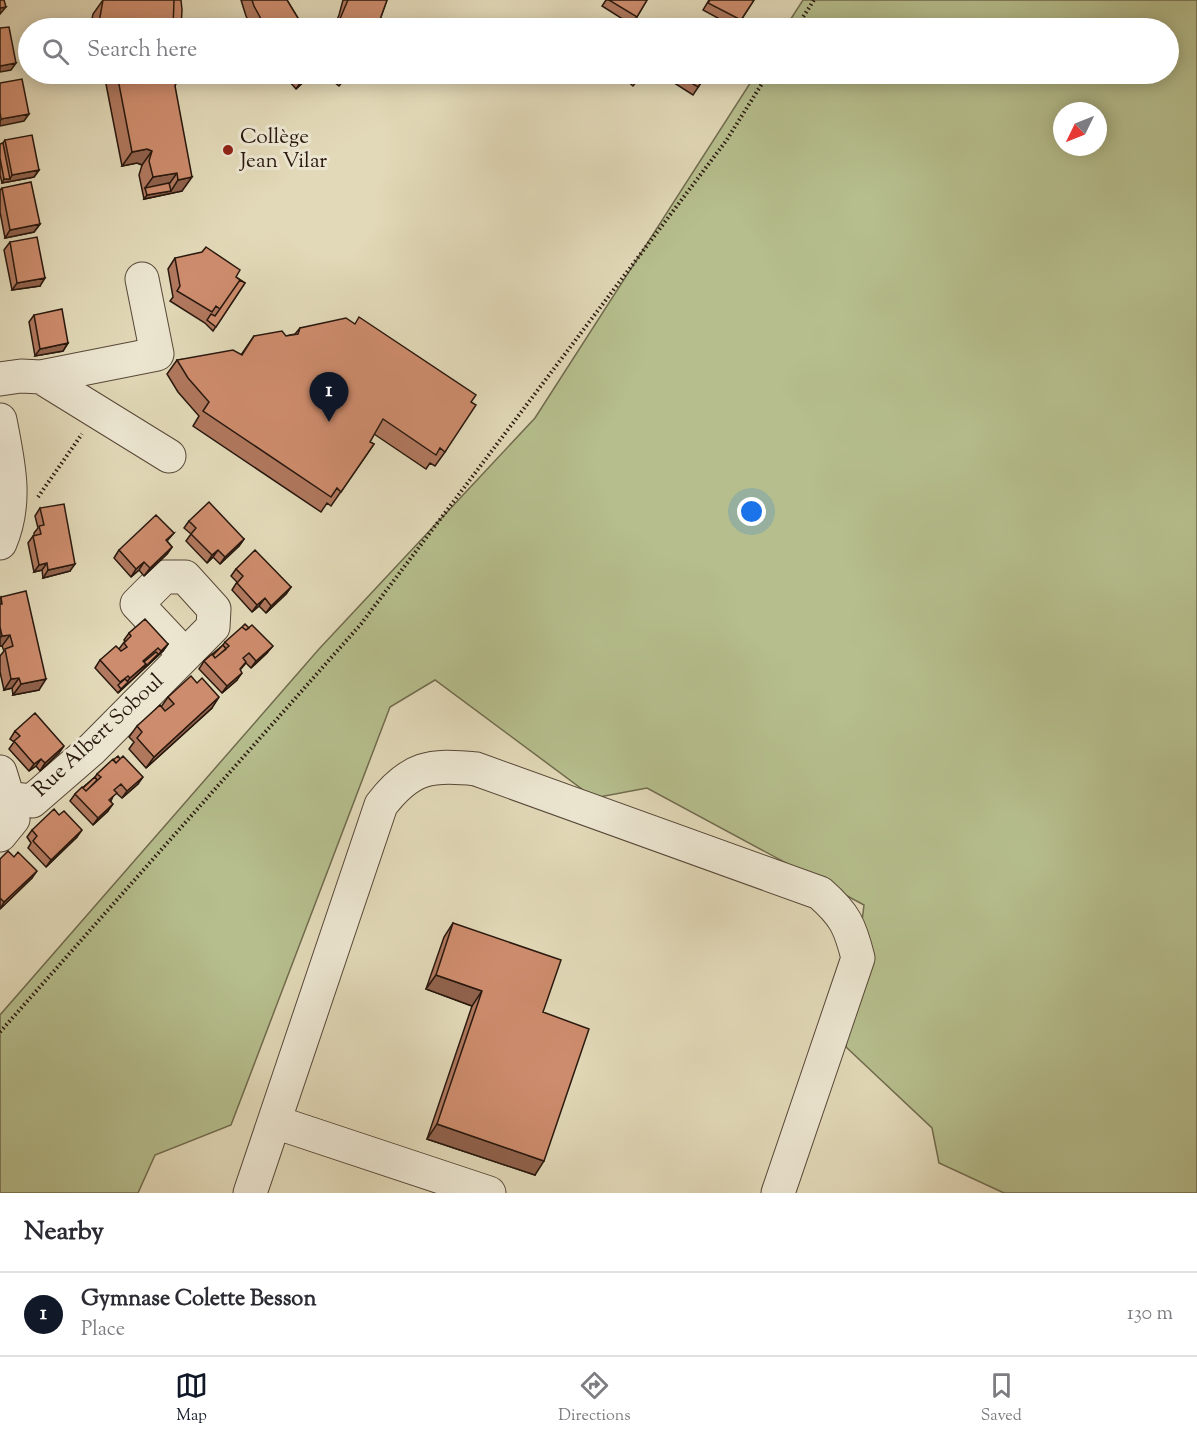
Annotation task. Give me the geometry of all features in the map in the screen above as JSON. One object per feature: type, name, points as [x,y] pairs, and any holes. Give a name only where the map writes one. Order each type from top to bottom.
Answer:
[{"type":"street","points":[[0,379],[21,376],[41,377],[157,354],[142,279]]},
{"type":"street","points":[[41,377],[169,456]]},
{"type":"street","points":[[0,420],[11,482],[10,509],[0,543]]},
{"type":"street","name":"Rue Albert Soboul","points":[[3,789],[32,801],[92,749],[184,655]]},
{"type":"street","points":[[250,1193],[381,805],[397,784],[420,770],[445,766],[476,769],[820,893],[840,912],[851,928],[858,958],[778,1193]]},
{"type":"street","name":"Rue Albert Soboul","points":[[0,835],[12,819],[3,789]]},
{"type":"street","points":[[274,1122],[489,1193]]},
{"type":"path","points":[[802,18],[814,0]]},
{"type":"path","points":[[0,1032],[361,624],[726,141],[762,84]]},
{"type":"path","points":[[34,503],[97,412]]},
{"type":"green space","points":[[803,0],[1197,0],[1197,1193],[1004,1193],[939,1163],[932,1128],[846,1047],[864,905],[647,788],[594,798],[435,680],[390,707],[231,1125],[155,1155],[138,1193],[0,1193],[0,1015],[319,649],[535,418],[750,84],[1179,84],[1179,18],[791,18]]},
{"type":"building","points":[[0,0],[4,0],[6,7],[0,8]]},
{"type":"building","points":[[103,0],[174,0],[173,18],[100,18]]},
{"type":"building","points":[[174,0],[181,0],[182,18],[173,18]]},
{"type":"building","points":[[252,0],[287,0],[298,18],[261,18]]},
{"type":"building","points":[[348,0],[387,0],[381,18],[340,18]]},
{"type":"building","points":[[609,0],[647,0],[637,17]]},
{"type":"building","points":[[710,0],[754,0],[742,18],[737,18],[708,3]]},
{"type":"building","points":[[9,27],[16,63],[0,66],[0,28]]},
{"type":"building","points":[[18,80],[18,84],[23,84],[29,114],[1,119],[0,83]]},
{"type":"building","points":[[119,84],[176,84],[192,177],[178,180],[177,173],[153,177],[149,161],[152,151],[147,149],[132,152]]},
{"type":"building","points":[[32,135],[39,170],[12,175],[5,140]]},
{"type":"building","points":[[3,143],[10,179],[4,179],[0,158],[0,144]]},
{"type":"building","points":[[31,182],[40,224],[10,230],[2,188]]},
{"type":"building","points":[[169,183],[171,191],[147,195],[145,188]]},
{"type":"building","points":[[37,237],[45,278],[17,283],[10,242]]},
{"type":"building","points":[[206,247],[240,270],[236,277],[240,280],[220,309],[216,306],[212,312],[177,291],[180,286],[175,258],[202,252]]},
{"type":"building","points":[[240,280],[245,283],[216,327],[207,320],[211,314],[215,316]]},
{"type":"building","points":[[62,309],[68,343],[40,349],[34,315]]},
{"type":"building","points":[[359,317],[476,395],[471,402],[476,405],[445,452],[440,448],[436,455],[383,419],[370,442],[374,444],[341,492],[337,488],[331,497],[203,411],[209,402],[188,378],[177,360],[233,350],[242,355],[254,336],[282,331],[286,336],[298,334],[300,328],[346,318],[355,324]]},
{"type":"building","points":[[209,502],[244,539],[225,557],[218,550],[212,555],[191,534],[196,528],[189,521]]},
{"type":"building","points":[[64,504],[75,564],[48,570],[47,563],[39,565],[33,536],[41,534],[39,526],[44,525],[40,508]]},
{"type":"building","points":[[156,515],[174,533],[166,540],[172,547],[150,568],[144,562],[136,569],[119,550]]},
{"type":"building","points":[[255,550],[291,587],[271,606],[265,598],[257,605],[237,583],[243,576],[236,569]]},
{"type":"building","points":[[26,591],[46,679],[21,684],[19,678],[11,679],[5,649],[13,646],[10,635],[2,636],[0,604],[2,604],[1,597]]},
{"type":"building","points":[[145,619],[168,644],[161,651],[158,648],[143,661],[146,664],[130,678],[128,676],[120,682],[100,660],[116,646],[121,651],[127,647],[124,643],[131,636],[129,633]]},
{"type":"building","points":[[252,625],[273,646],[256,661],[249,653],[243,658],[246,662],[240,669],[242,673],[227,686],[204,661],[212,654],[215,658],[229,646],[225,642],[242,627],[246,630]]},
{"type":"building","points":[[223,645],[226,649],[215,658],[213,655]]},
{"type":"building","points":[[156,652],[158,654],[144,668],[146,664],[144,662]]},
{"type":"building","points":[[191,676],[197,683],[202,678],[219,697],[154,757],[137,738],[142,732],[137,726],[160,705],[165,711],[174,704],[168,697]]},
{"type":"building","points":[[125,679],[128,682],[121,689],[118,685]]},
{"type":"building","points":[[35,713],[64,746],[45,763],[41,759],[34,764],[14,741],[20,736],[15,731]]},
{"type":"building","points":[[118,756],[120,759],[116,763],[113,760]]},
{"type":"building","points":[[123,756],[143,777],[127,791],[121,784],[114,790],[117,793],[109,800],[113,804],[98,818],[75,794],[82,787],[86,791],[101,777],[97,774],[113,759],[116,763]]},
{"type":"building","points":[[95,777],[97,780],[86,791],[83,788]]},
{"type":"building","points":[[54,809],[59,815],[64,811],[82,830],[51,860],[33,841],[37,836],[32,830]]},
{"type":"building","points":[[8,851],[14,857],[18,852],[37,871],[4,902],[0,898],[0,859]]},
{"type":"building","points":[[453,923],[561,960],[543,1012],[589,1029],[544,1161],[437,1124],[482,991],[436,975]]},
{"type":"place","name":"Collège Jean Vilar","points":[[228,150]]},
{"type":"place","name":"Gymnase Colette Besson","points":[[329,422]]}]
